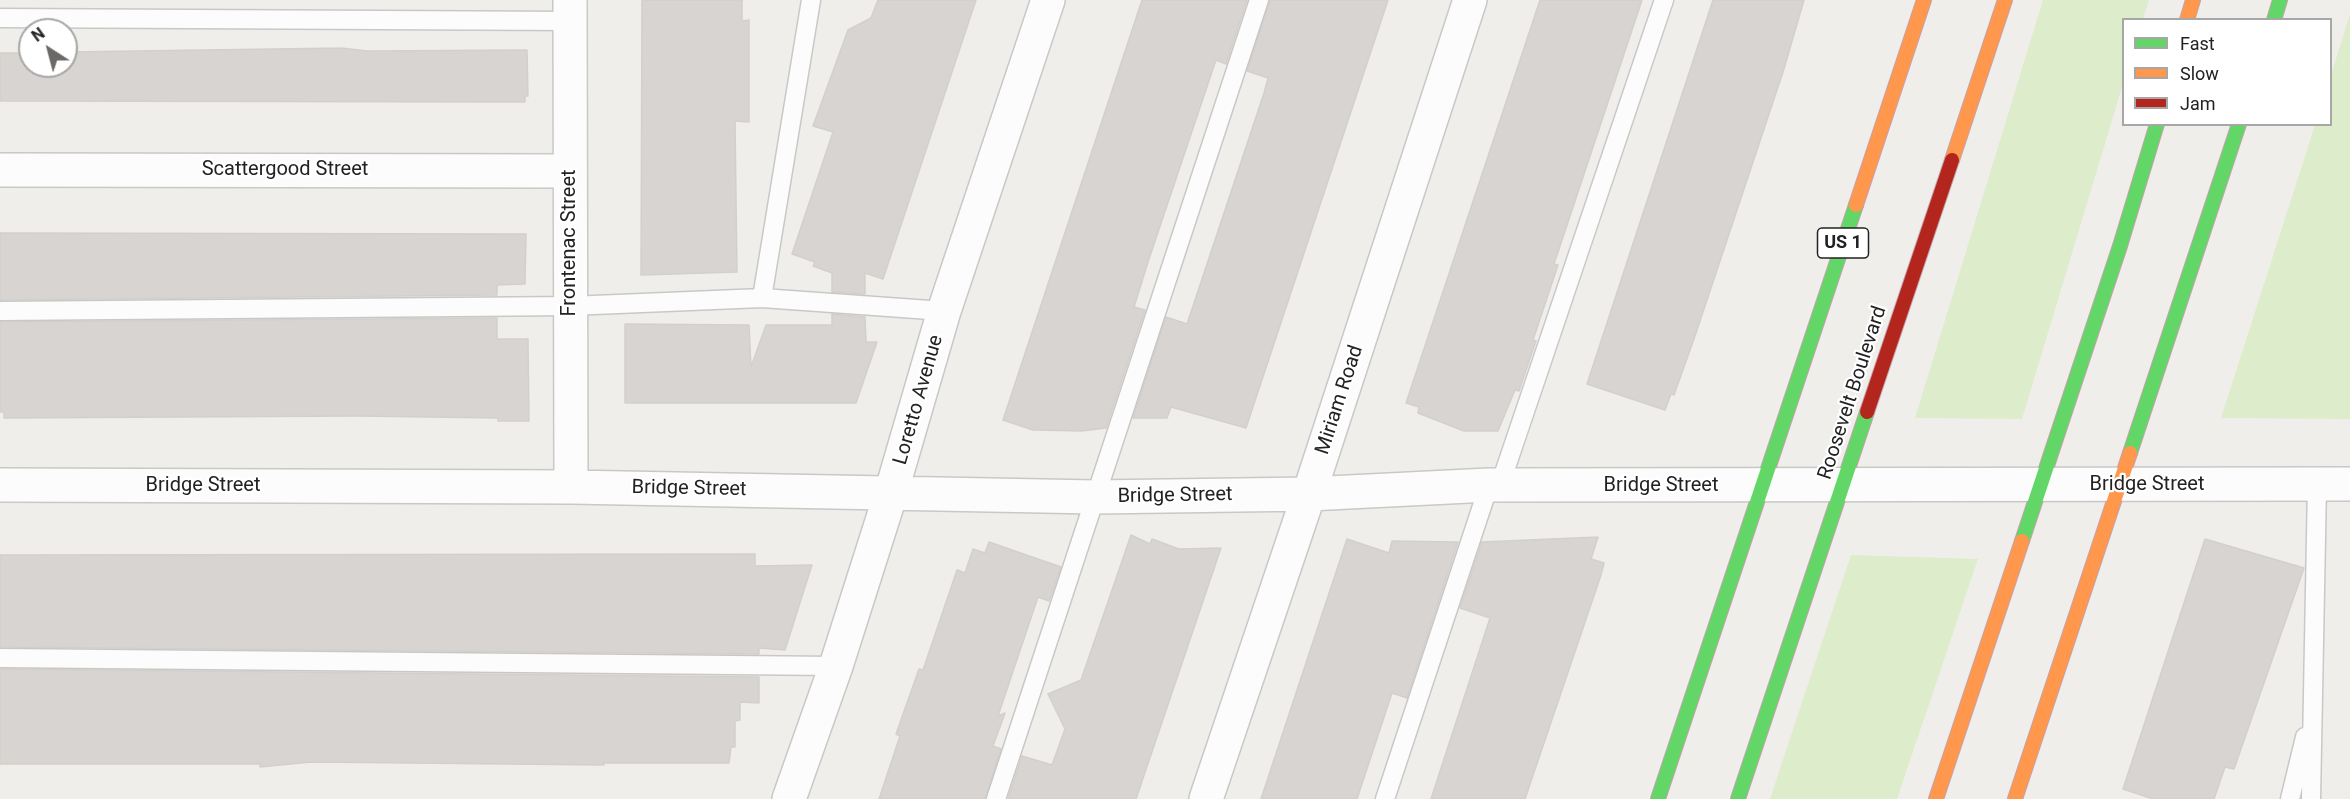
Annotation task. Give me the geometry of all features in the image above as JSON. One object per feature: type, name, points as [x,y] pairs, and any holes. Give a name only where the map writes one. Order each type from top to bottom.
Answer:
[{"type":"highway","name":"US 1","points":[[1658,799],[1924,0]]},
{"type":"highway","name":"Roosevelt Boulevard","points":[[1738,799],[2005,0]]},
{"type":"highway","points":[[2188,18],[2193,0]]},
{"type":"highway","points":[[2275,18],[2280,0]]},
{"type":"highway","points":[[1936,799],[2120,246],[2156,126]]},
{"type":"highway","points":[[2015,799],[2238,126]]},
{"type":"highway","points":[[2005,781],[2039,726]]},
{"type":"street","name":"Loretto Avenue","points":[[789,799],[836,666],[891,493],[944,311],[1048,0]]},
{"type":"street","name":"Miriam Road","points":[[1206,799],[1309,494],[1470,0]]},
{"type":"street","name":"Frontenac Street","points":[[570,10],[571,487]]},
{"type":"street","name":"Scattergood Street","points":[[0,170],[570,171]]},
{"type":"street","name":"Bridge Street","points":[[0,485],[571,487],[1095,496],[1309,494],[1494,485],[2350,484]]},
{"type":"lane","points":[[762,298],[811,0]]},
{"type":"lane","points":[[996,799],[1259,0]]},
{"type":"lane","points":[[1385,799],[1664,0]]},
{"type":"lane","points":[[0,18],[570,10]]},
{"type":"lane","points":[[0,310],[570,306],[762,298],[944,311]]},
{"type":"lane","points":[[2311,799],[2317,484]]},
{"type":"lane","points":[[0,658],[836,666]]},
{"type":"lane","points":[[2290,799],[2313,706]]},
{"type":"green space","points":[[2043,0],[2149,0],[2143,18],[2122,18],[2122,87],[2022,419],[1915,418]]},
{"type":"green space","points":[[2350,14],[2350,419],[2221,418],[2315,126],[2332,126],[2332,72]]},
{"type":"green space","points":[[1851,555],[1978,559],[1897,799],[1770,799]]},
{"type":"building","points":[[642,0],[742,0],[742,21],[749,20],[749,122],[735,121],[737,272],[641,275]]},
{"type":"building","points":[[878,0],[976,0],[883,279],[865,273],[865,294],[832,292],[832,273],[813,266],[815,262],[792,254],[833,132],[813,126],[848,30],[871,18]]},
{"type":"building","points":[[1142,0],[1247,0],[1226,64],[1216,60],[1149,259],[1134,307],[1145,310],[1106,428],[1082,431],[1033,430],[1003,420]]},
{"type":"building","points":[[1270,0],[1388,0],[1246,428],[1171,407],[1167,418],[1133,418],[1166,317],[1187,324],[1264,93],[1268,78],[1247,71]]},
{"type":"building","points":[[1540,0],[1642,0],[1554,264],[1558,265],[1519,391],[1515,390],[1498,431],[1464,431],[1418,413],[1419,407],[1406,403]]},
{"type":"building","points":[[1713,0],[1804,0],[1783,72],[1695,336],[1674,395],[1671,394],[1665,410],[1587,384]]},
{"type":"building","points":[[341,48],[368,51],[527,50],[528,96],[525,96],[525,102],[0,101],[0,53],[18,53],[18,78],[78,78],[78,52]]},
{"type":"building","points":[[0,233],[526,234],[525,284],[497,285],[497,295],[0,300]]},
{"type":"building","points":[[832,314],[865,317],[866,342],[877,342],[856,403],[625,403],[625,324],[749,325],[751,367],[766,325],[832,325]]},
{"type":"building","points":[[497,318],[497,339],[528,339],[529,421],[498,421],[498,418],[358,416],[4,418],[4,412],[0,412],[0,322]]},
{"type":"building","points":[[1131,535],[1150,544],[1152,539],[1179,549],[1221,548],[1136,799],[1008,799],[1022,756],[1052,765],[1065,729],[1048,694],[1081,680]]},
{"type":"building","points":[[1598,537],[1591,559],[1604,563],[1601,575],[1525,799],[1431,799],[1490,618],[1460,608],[1482,542]]},
{"type":"building","points":[[1347,539],[1389,553],[1392,541],[1458,542],[1407,698],[1392,693],[1357,799],[1261,799]]},
{"type":"building","points":[[2205,539],[2304,568],[2234,769],[2225,767],[2214,799],[2153,799],[2123,789]]},
{"type":"building","points":[[989,542],[1061,567],[1049,601],[1038,597],[998,716],[1005,713],[993,746],[1001,749],[985,799],[879,799],[900,736],[896,734],[919,669],[923,670],[957,570],[965,573],[973,549],[985,553]]},
{"type":"building","points":[[755,554],[755,566],[812,565],[785,650],[759,648],[759,654],[0,647],[0,555]]},
{"type":"building","points":[[0,669],[759,677],[759,703],[740,702],[740,720],[735,721],[735,747],[731,747],[729,763],[604,763],[604,765],[311,762],[260,767],[260,764],[0,764]]},
{"type":"traffic: fast","points":[[2275,18],[2280,0]]},
{"type":"traffic: fast","points":[[2022,541],[2120,246],[2156,126]]},
{"type":"traffic: fast","points":[[2130,453],[2238,126]]},
{"type":"traffic: fast","points":[[1658,799],[1856,205]]},
{"type":"traffic: fast","points":[[1738,799],[1867,412]]},
{"type":"traffic: slow","points":[[1856,205],[1924,0]]},
{"type":"traffic: slow","points":[[1952,160],[2005,0]]},
{"type":"traffic: slow","points":[[2188,18],[2193,0]]},
{"type":"traffic: slow","points":[[2015,799],[2130,453]]},
{"type":"traffic: slow","points":[[1936,799],[2022,541]]},
{"type":"traffic: jam","points":[[1867,412],[1952,160]]}]
